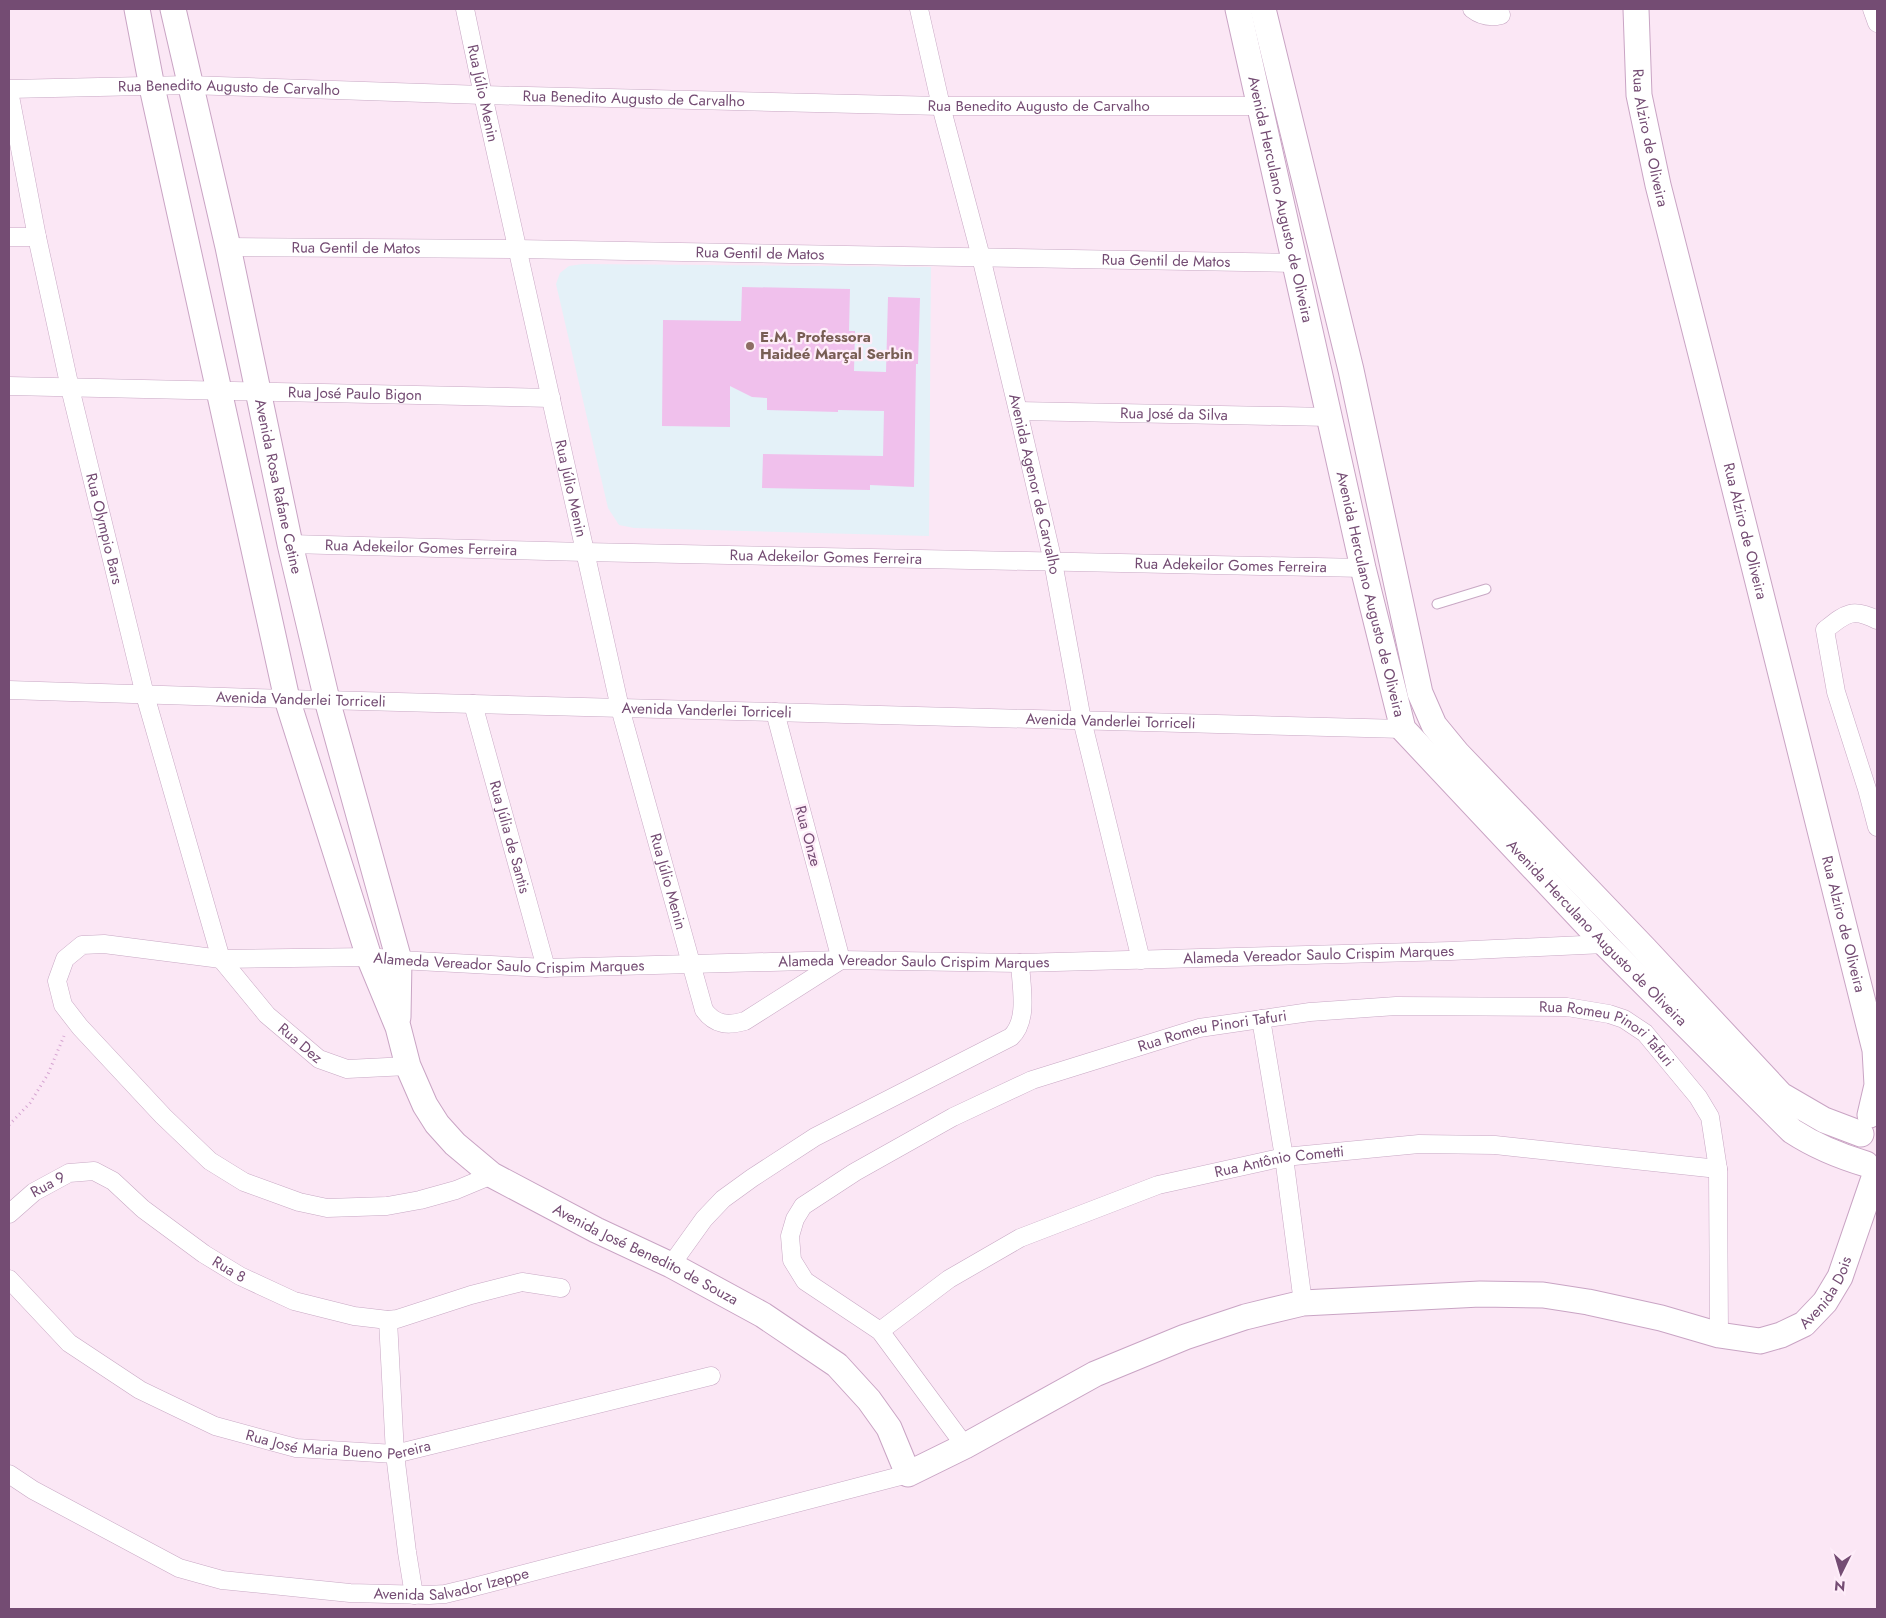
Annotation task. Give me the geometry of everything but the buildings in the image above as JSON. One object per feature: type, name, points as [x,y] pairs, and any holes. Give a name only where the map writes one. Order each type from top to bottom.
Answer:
[{"type":"street","points":[[138,9],[152,86],[288,700],[369,956]]},
{"type":"street","name":"Avenida Rosa Rafane Cetine","points":[[173,9],[189,85],[228,247],[290,544],[327,700],[399,960]]},
{"type":"street","name":"Rua Júlio Menin","points":[[465,9],[620,708],[704,1010],[709,1017],[720,1024],[733,1025],[745,1022],[841,960]]},
{"type":"street","name":"Avenida Agenor de Carvalho","points":[[919,9],[1018,411],[1053,562],[1082,720],[1141,960]]},
{"type":"street","name":"Avenida Herculano Augusto de Oliveira","points":[[1238,9],[1363,568],[1403,729],[1605,944],[1792,1131],[1812,1144],[1872,1172]]},
{"type":"street","name":"Avenida Herculano Augusto de Oliveira","points":[[1263,9],[1351,370],[1420,694],[1434,725],[1457,753],[1781,1095],[1824,1120],[1869,1120]]},
{"type":"street","points":[[1472,9],[1478,14],[1492,18],[1501,15]]},
{"type":"street","name":"Rua Alziro de Oliveira","points":[[1636,9],[1640,95],[1658,185],[1876,1052],[1877,1085],[1860,1150],[1872,1172]]},
{"type":"street","points":[[1872,9],[1877,23]]},
{"type":"street","name":"Rua Benedito Augusto de Carvalho","points":[[9,90],[189,85],[483,95],[942,106],[1260,106]]},
{"type":"street","name":"Rua Olympio Bars","points":[[9,90],[37,237],[70,388],[145,695],[221,960]]},
{"type":"street","points":[[9,237],[37,237]]},
{"type":"street","name":"Rua Gentil de Matos","points":[[228,247],[517,249],[1294,263]]},
{"type":"street","name":"Rua José Paulo Bigon","points":[[9,386],[550,398]]},
{"type":"street","name":"Rua José da Silva","points":[[1018,411],[1329,417]]},
{"type":"street","name":"Rua Adekeilor Gomes Ferreira","points":[[290,544],[1363,568]]},
{"type":"street","points":[[1877,620],[1866,614],[1845,614],[1824,630],[1836,692],[1868,789],[1877,827]]},
{"type":"street","name":"Avenida Vanderlei Torriceli","points":[[9,690],[288,700],[1403,729]]},
{"type":"street","name":"Rua Júlia de Santis","points":[[473,704],[546,968]]},
{"type":"street","name":"Rua Onze","points":[[775,712],[841,960]]},
{"type":"street","points":[[1403,729],[1422,730],[1434,725]]},
{"type":"street","name":"Alameda Vereador Saulo Crispim Marques","points":[[492,1175],[456,1190],[420,1200],[387,1206],[327,1208],[300,1202],[244,1182],[210,1160],[163,1116],[72,1017],[63,1005],[57,981],[65,959],[82,945],[104,944],[221,960],[369,956],[399,960],[546,968],[841,960],[1020,963],[1451,951],[1605,944]]},
{"type":"street","name":"Avenida José Benedito de Souza","points":[[369,956],[398,1027],[408,1066],[425,1105],[437,1124],[455,1144],[492,1175],[596,1230],[671,1265],[763,1315],[837,1364],[869,1400],[889,1428],[908,1474]]},
{"type":"street","name":"Rua Dez","points":[[221,960],[267,1015],[319,1058],[347,1069],[408,1066]]},
{"type":"street","name":"Avenida José Benedito de Souza","points":[[398,1027],[399,960]]},
{"type":"street","points":[[671,1265],[704,1219],[723,1199],[815,1136],[1016,1033],[1021,1023],[1022,1008],[1020,963]]},
{"type":"street","name":"Rua Romeu Pinori Tafuri","points":[[965,1446],[880,1331],[805,1281],[792,1260],[790,1236],[795,1218],[803,1206],[854,1172],[945,1122],[1032,1080],[1199,1028],[1310,1012],[1396,1006],[1566,1007],[1608,1014],[1624,1019],[1644,1033],[1698,1097],[1710,1117],[1718,1169],[1719,1335]]},
{"type":"street","points":[[1261,1019],[1284,1157],[1303,1303]]},
{"type":"street","name":"Rua Antônio Cometti","points":[[880,1331],[949,1279],[1020,1238],[1158,1185],[1284,1157],[1419,1144],[1495,1145],[1718,1169]]},
{"type":"street","name":"Rua 9","points":[[9,1214],[34,1192],[69,1173],[94,1171]]},
{"type":"street","name":"Rua 8","points":[[94,1171],[113,1181],[143,1209],[204,1254],[240,1276],[294,1301],[354,1316],[388,1320],[522,1282],[561,1288]]},
{"type":"street","name":"Avenida Dois","points":[[908,1474],[965,1446],[1095,1374],[1185,1337],[1245,1317],[1303,1303],[1480,1294],[1543,1295],[1588,1302],[1652,1316],[1719,1335],[1760,1341],[1781,1335],[1804,1324],[1825,1302],[1840,1277],[1872,1172]]},
{"type":"street","name":"Rua José Maria Bueno Pereira","points":[[9,1279],[69,1343],[140,1390],[215,1426],[296,1448],[395,1454],[711,1376]]},
{"type":"street","points":[[388,1320],[395,1454],[414,1595]]},
{"type":"street","name":"Avenida Salvador Izeppe","points":[[9,1474],[34,1490],[179,1568],[222,1580],[350,1593],[414,1595],[445,1594],[470,1588],[908,1474]]},
{"type":"lane","points":[[1437,604],[1486,589]]},
{"type":"path","points":[[9,1125],[30,1103],[48,1074],[72,1017]]},
{"type":"shaded area","name":"E.M. Professora Haideé Marçal Serbin","points":[[583,264],[931,267],[929,536],[634,528],[619,525],[608,508],[556,284],[560,273],[569,266]]},
{"type":"place","name":"E.M. Professora Haideé Marçal Serbin","points":[[750,346]]}]
